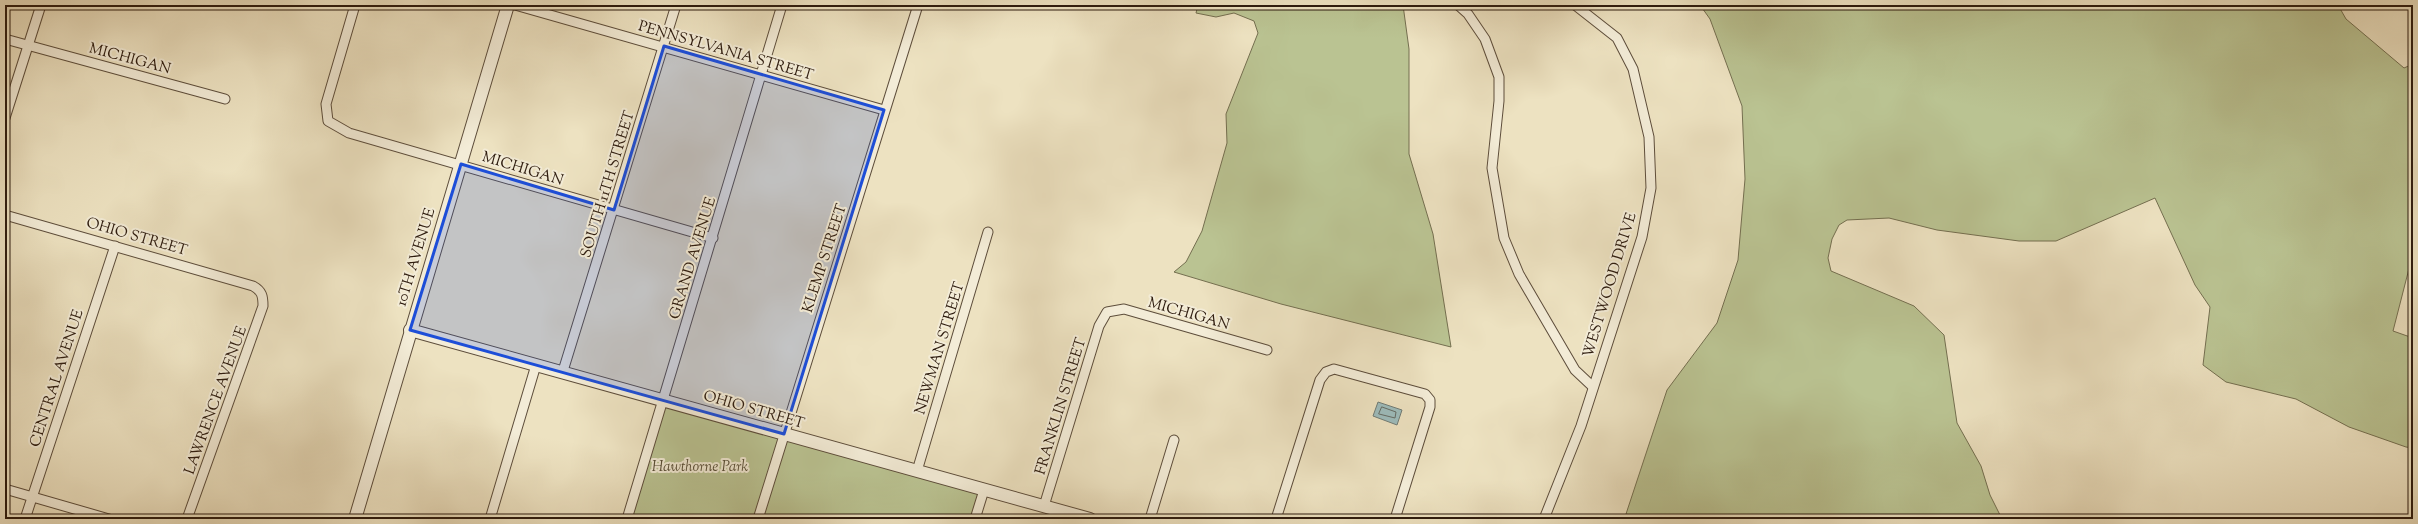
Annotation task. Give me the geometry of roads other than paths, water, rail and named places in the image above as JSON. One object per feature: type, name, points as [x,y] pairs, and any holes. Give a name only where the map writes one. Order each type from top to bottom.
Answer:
[{"type":"street","points":[[5,118],[41,5]]},
{"type":"street","name":"MICHIGAN","points":[[355,5],[327,97],[326,109],[328,121],[349,133],[713,238]]},
{"type":"street","name":"10TH AVENUE","points":[[354,519],[508,5]]},
{"type":"street","name":"PENNSYLVANIA STREET","points":[[515,5],[664,46],[884,110]]},
{"type":"street","name":"SOUTH 11TH STREET","points":[[563,372],[676,5]]},
{"type":"street","name":"GRAND AVENUE","points":[[627,519],[713,238],[782,5]]},
{"type":"street","name":"KLEMP STREET","points":[[758,519],[884,110],[918,5]]},
{"type":"street","points":[[1458,5],[1470,9],[1485,39],[1499,77],[1499,101],[1492,168],[1504,238],[1519,274],[1575,370],[1592,386]]},
{"type":"street","name":"WESTWOOD DRIVE","points":[[1544,519],[1581,426],[1592,386],[1642,237],[1651,188],[1649,137],[1633,69],[1617,38],[1575,5]]},
{"type":"street","name":"MICHIGAN","points":[[5,39],[225,99]]},
{"type":"street","name":"OHIO STREET","points":[[5,215],[253,286],[260,290]]},
{"type":"street","name":"NEWMAN STREET","points":[[917,471],[988,232]]},
{"type":"street","name":"CENTRAL AVENUE","points":[[25,519],[115,246]]},
{"type":"street","name":"LAWRENCE AVENUE","points":[[187,519],[263,306],[263,298],[260,290]]},
{"type":"street","name":"MICHIGAN","points":[[1104,315],[1113,309],[1124,309],[1267,350]]},
{"type":"street","name":"FRANKLIN STREET","points":[[1044,506],[1104,315]]},
{"type":"street","name":"OHIO STREET","points":[[410,330],[1090,519]]},
{"type":"street","points":[[490,519],[536,365]]},
{"type":"street","points":[[1276,519],[1320,380],[1326,372],[1334,369],[1424,394],[1430,400],[1430,407],[1395,519]]},
{"type":"street","points":[[1150,519],[1174,440]]},
{"type":"street","points":[[5,489],[109,519]]},
{"type":"street","points":[[975,519],[984,490]]},
{"type":"water","points":[[1378,402],[1402,410],[1397,425],[1373,416]]},
{"type":"park label","name":"Hawthorne Park","points":[[700,466]]}]
